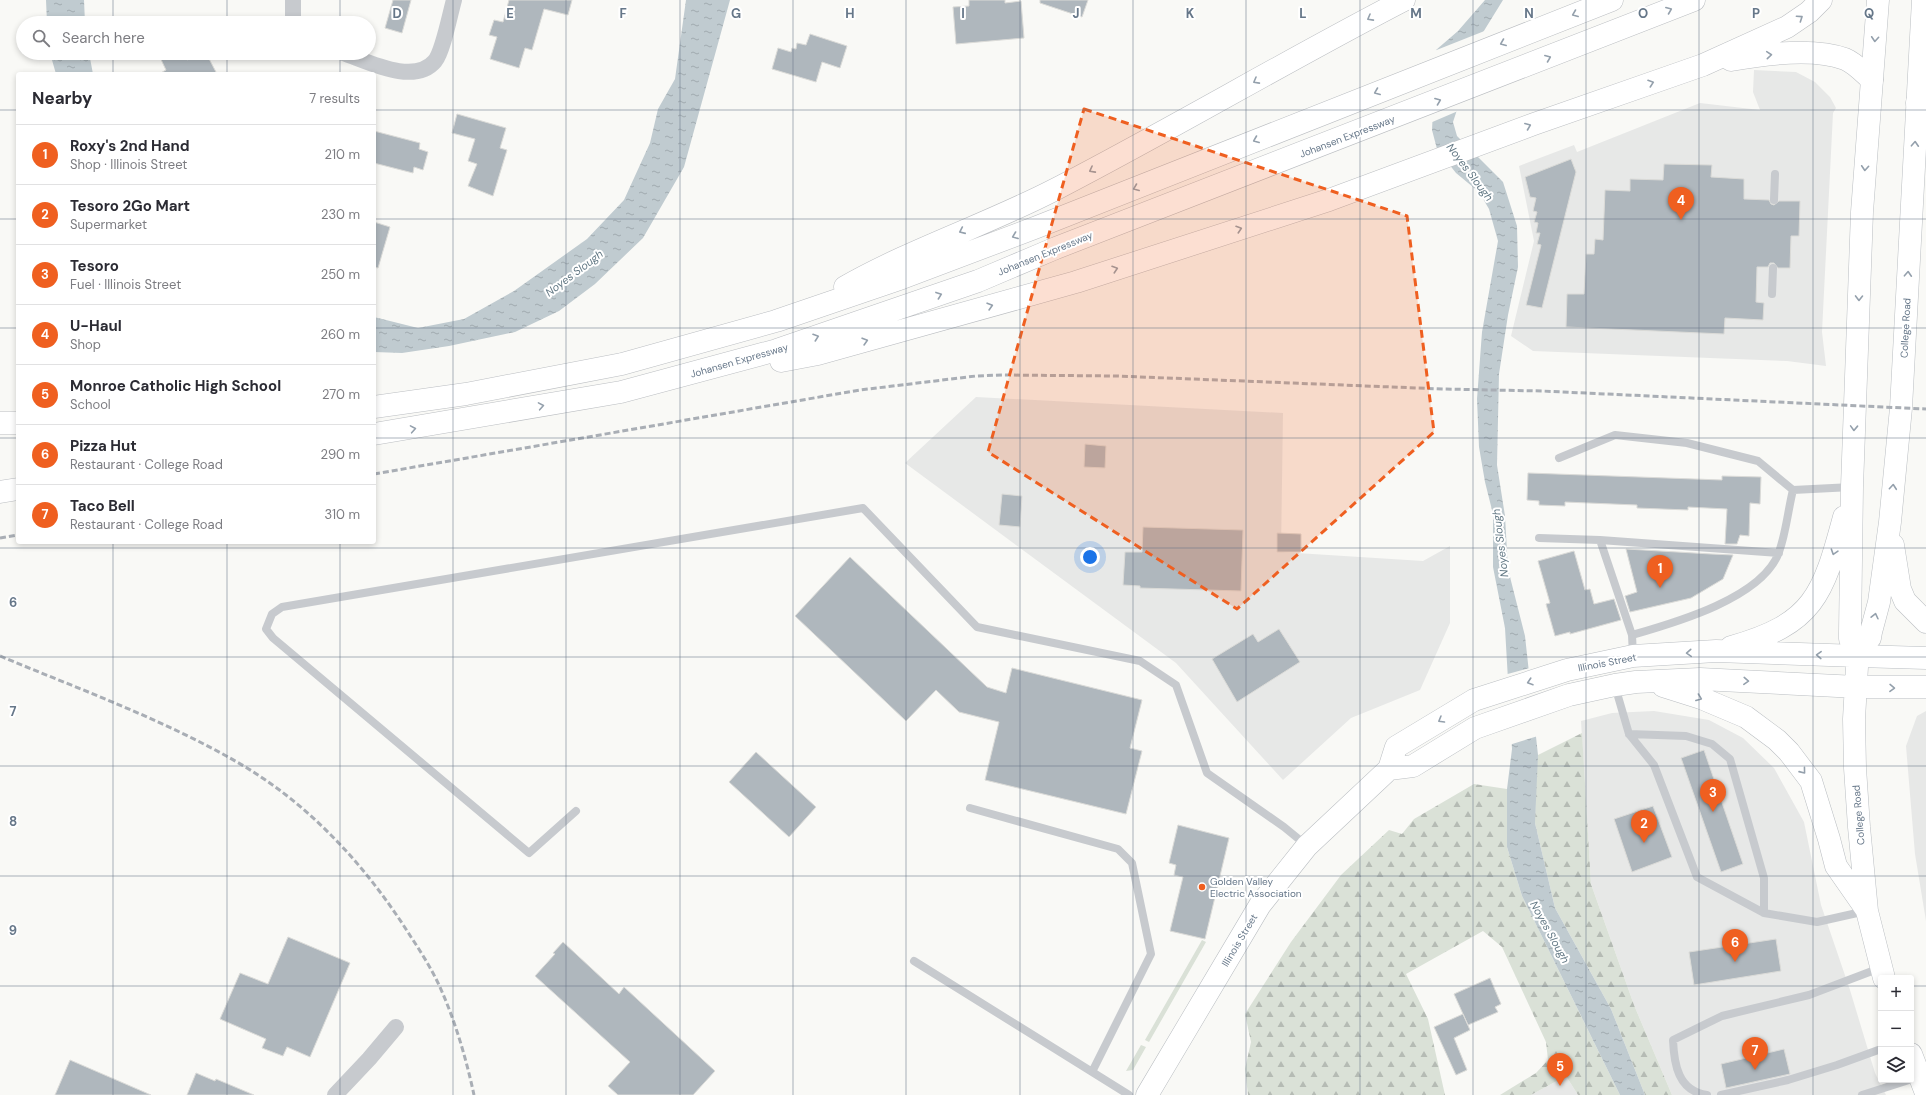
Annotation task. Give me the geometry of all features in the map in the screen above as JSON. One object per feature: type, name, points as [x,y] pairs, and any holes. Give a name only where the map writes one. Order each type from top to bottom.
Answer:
[{"type":"main road","points":[[776,321],[904,257],[1052,191],[1404,0]]},
{"type":"main road","points":[[376,408],[466,394],[622,364],[776,321],[902,278],[1037,227],[1612,0]]},
{"type":"main road","name":"Johansen Expressway","points":[[376,434],[622,392],[777,350],[978,281],[1056,248],[1694,0]]},
{"type":"main road","points":[[622,392],[818,354],[1076,282],[1329,200],[1534,124],[1703,65],[1787,27],[1809,12],[1821,0]]},
{"type":"main road","name":"College Road","points":[[1878,0],[1862,212],[1852,487],[1850,639],[1858,653],[1854,719],[1855,768],[1867,911],[1882,973]]},
{"type":"main road","name":"College Road","points":[[1858,653],[1870,638],[1872,632],[1879,602],[1890,522],[1901,408],[1923,0]]},
{"type":"main road","points":[[1703,65],[1753,56],[1794,53],[1823,54],[1845,59],[1855,65],[1872,80]]},
{"type":"main road","points":[[1917,103],[1926,68]]},
{"type":"main road","points":[[0,423],[16,423]]},
{"type":"main road","points":[[1716,651],[1748,642],[1769,634],[1798,618],[1812,602],[1821,589],[1829,568],[1852,487]]},
{"type":"main road","points":[[0,492],[16,489]]},
{"type":"main road","points":[[1890,522],[1900,589],[1905,601],[1911,609],[1926,622]]},
{"type":"main road","name":"Illinois Street","points":[[1147,1095],[1260,904],[1307,846],[1389,769],[1396,747],[1474,700],[1567,670],[1633,656],[1716,651],[1858,653],[1926,658]]},
{"type":"main road","points":[[1389,769],[1413,766],[1475,728],[1569,695],[1615,685],[1649,681],[1700,679],[1857,687],[1926,687]]},
{"type":"main road","points":[[1649,681],[1701,698],[1746,718],[1777,740],[1789,752],[1811,781],[1836,866],[1867,911]]},
{"type":"main road","points":[[1914,1071],[1916,1082]]},
{"type":"street","points":[[364,60],[404,73],[423,70],[435,61],[440,51],[454,0]]},
{"type":"street","points":[[293,1],[293,16]]},
{"type":"street","points":[[335,1095],[369,1059],[396,1027]]},
{"type":"lane","points":[[1774,200],[1775,174]]},
{"type":"lane","points":[[1772,268],[1772,294]]},
{"type":"lane","points":[[1559,458],[1615,435],[1687,443],[1758,461],[1793,490],[1852,487]]},
{"type":"lane","points":[[1632,635],[1685,620],[1726,601],[1763,576],[1779,553],[1793,490]]},
{"type":"lane","points":[[576,811],[529,853],[273,638],[266,629],[272,614],[282,607],[863,508],[977,627],[1140,661],[1176,685],[1207,773],[1284,827],[1307,846]]},
{"type":"lane","points":[[1539,538],[1600,540],[1779,553]]},
{"type":"lane","points":[[1600,540],[1632,635],[1633,656]]},
{"type":"lane","points":[[1615,685],[1629,734],[1654,765],[1697,878],[1764,913],[1817,922],[1867,911]]},
{"type":"lane","points":[[1629,734],[1686,736],[1712,744],[1730,759],[1764,878],[1764,913]]},
{"type":"lane","points":[[970,808],[1118,849],[1132,863],[1151,954],[1092,1072]]},
{"type":"lane","points":[[914,961],[1129,1095]]},
{"type":"lane","points":[[1707,1095],[1700,1094],[1688,1086],[1680,1076],[1674,1061],[1673,1040],[1722,1016],[1809,995],[1882,973]]},
{"type":"lane","points":[[1721,1095],[1788,1080],[1837,1065],[1878,1050]]},
{"type":"lane","points":[[1862,1095],[1916,1082]]},
{"type":"highlighted area","points":[[1084,109],[1407,216],[1434,432],[1237,609],[988,452]]},
{"type":"shaded area","points":[[1754,70],[1796,72],[1815,82],[1830,97],[1836,108],[1833,113],[1822,332],[1826,366],[1787,361],[1533,351],[1511,336],[1534,241],[1519,166],[1574,145],[1577,152],[1700,103],[1760,110],[1753,92]]},
{"type":"shaded area","points":[[976,397],[1283,413],[1281,552],[1423,561],[1450,546],[1450,623],[1420,690],[1351,718],[1283,780],[1176,663],[905,463]]},
{"type":"shaded area","points":[[1654,711],[1709,720],[1743,738],[1774,768],[1804,822],[1821,905],[1850,990],[1878,1083],[1880,1083],[1886,1095],[1672,1095],[1634,1005],[1591,884],[1581,721],[1612,713]]},
{"type":"shaded area","points":[[1926,711],[1926,921],[1915,854],[1906,746],[1917,716]]},
{"type":"shaded area","points":[[1566,1076],[1578,1095],[1531,1095]]},
{"type":"green space","points":[[1582,733],[1591,884],[1634,1005],[1672,1095],[1645,1095],[1611,1009],[1555,908],[1535,823],[1536,763],[1538,755]]},
{"type":"green space","points":[[1474,784],[1507,789],[1507,847],[1522,896],[1620,1095],[1578,1095],[1566,1076],[1531,1095],[1500,1095],[1536,1073],[1548,1060],[1546,1042],[1502,947],[1483,931],[1406,974],[1428,1019],[1445,1095],[1248,1095],[1245,1069],[1251,1042],[1245,1014],[1291,942],[1341,875],[1389,830],[1402,834],[1414,819]]},
{"type":"green space","points":[[1202,940],[1206,942],[1149,1042],[1145,1040]]},
{"type":"green space","points":[[1141,1045],[1146,1047],[1133,1070],[1126,1071]]},
{"type":"water","points":[[46,0],[84,0],[85,16],[47,16]]},
{"type":"water","name":"Noyes Slough","points":[[686,0],[730,0],[684,167],[643,238],[595,284],[559,311],[515,332],[449,346],[402,353],[376,352],[376,318],[418,328],[464,319],[514,291],[587,239],[624,200],[650,143],[658,109],[675,79]]},
{"type":"water","name":"Noyes Slough","points":[[1485,0],[1503,0],[1482,34],[1453,122],[1457,136],[1503,182],[1517,226],[1518,267],[1508,315],[1499,374],[1497,465],[1505,516],[1508,569],[1525,636],[1538,755],[1535,823],[1555,908],[1611,1009],[1645,1095],[1620,1095],[1522,896],[1507,847],[1507,789],[1512,749],[1505,628],[1493,567],[1493,514],[1485,482],[1479,447],[1477,399],[1482,332],[1498,241],[1489,209],[1479,192],[1456,173],[1437,149],[1432,130],[1436,50],[1458,31]]},
{"type":"water","points":[[52,60],[90,60],[93,72],[55,72]]},
{"type":"pier","points":[[1487,30],[1458,111],[1430,123],[1434,51]]},
{"type":"pier","points":[[1530,668],[1538,736],[1509,745],[1504,675]]},
{"type":"building","points":[[393,0],[411,0],[402,33],[385,28]]},
{"type":"building","points":[[509,0],[572,0],[568,15],[544,9],[532,50],[525,48],[519,68],[490,59],[497,37],[489,35],[494,20],[503,22]]},
{"type":"building","points":[[969,0],[1005,0],[1005,3],[1021,1],[1024,38],[956,44],[953,7],[969,6]]},
{"type":"building","points":[[1040,0],[1088,0],[1082,17],[1040,3]]},
{"type":"building","points":[[810,34],[847,46],[840,68],[822,62],[816,82],[772,69],[778,48],[791,52],[792,48],[796,49],[797,43],[806,45]]},
{"type":"building","points":[[161,60],[210,60],[216,72],[162,72],[166,70]]},
{"type":"building","points":[[457,114],[506,128],[500,148],[507,150],[493,196],[468,186],[477,164],[468,161],[475,139],[452,133]]},
{"type":"building","points":[[376,132],[420,143],[419,149],[428,152],[423,170],[414,167],[413,173],[376,164]]},
{"type":"building","points":[[1571,159],[1576,172],[1542,308],[1526,305],[1541,245],[1537,244],[1540,233],[1536,233],[1538,223],[1534,222],[1537,212],[1533,211],[1536,198],[1530,197],[1525,177]]},
{"type":"building","points":[[1664,164],[1712,165],[1711,177],[1744,179],[1744,199],[1769,200],[1771,204],[1774,205],[1779,201],[1800,201],[1799,236],[1791,236],[1790,268],[1778,268],[1774,263],[1770,263],[1768,267],[1757,267],[1756,302],[1764,303],[1763,320],[1725,318],[1724,334],[1566,327],[1567,294],[1584,294],[1586,254],[1594,254],[1595,239],[1603,240],[1605,190],[1630,191],[1630,179],[1663,180]]},
{"type":"building","points":[[376,223],[390,227],[378,268],[376,268]]},
{"type":"building","points":[[1085,444],[1106,446],[1105,468],[1084,467]]},
{"type":"building","points":[[1528,473],[1722,480],[1722,476],[1761,477],[1760,504],[1750,503],[1749,536],[1740,535],[1737,544],[1725,544],[1727,509],[1688,507],[1688,510],[1637,508],[1637,505],[1565,502],[1565,506],[1539,505],[1539,501],[1527,500]]},
{"type":"building","points":[[1002,494],[1022,496],[1020,527],[999,525]]},
{"type":"building","points":[[1143,527],[1243,530],[1241,591],[1140,588],[1140,586],[1123,585],[1125,552],[1142,552]]},
{"type":"building","points":[[1277,533],[1301,534],[1301,552],[1277,552]]},
{"type":"building","points":[[1626,549],[1733,555],[1723,579],[1691,598],[1630,612],[1625,596],[1637,592]]},
{"type":"building","points":[[1574,551],[1585,590],[1590,589],[1594,604],[1614,599],[1621,620],[1570,634],[1570,632],[1555,636],[1546,604],[1550,603],[1538,561]]},
{"type":"building","points":[[850,557],[987,687],[1006,693],[1012,668],[1142,700],[1130,748],[1142,751],[1126,814],[985,780],[999,722],[959,712],[936,690],[906,721],[795,616]]},
{"type":"building","points":[[1279,629],[1300,662],[1237,702],[1212,659],[1253,634],[1258,642]]},
{"type":"building","points":[[1704,750],[1743,864],[1721,872],[1681,758]]},
{"type":"building","points":[[756,752],[816,807],[789,837],[729,782]]},
{"type":"building","points":[[1653,806],[1672,857],[1632,872],[1614,819]]},
{"type":"building","points":[[1178,825],[1229,838],[1205,939],[1170,931],[1183,877],[1174,875],[1176,865],[1169,863]]},
{"type":"building","points":[[288,937],[350,963],[310,1057],[287,1047],[283,1056],[262,1048],[266,1039],[220,1019],[240,973],[268,984]]},
{"type":"building","points":[[1776,939],[1781,971],[1694,985],[1689,952]]},
{"type":"building","points":[[563,942],[619,994],[624,987],[715,1071],[693,1095],[618,1095],[608,1086],[630,1062],[535,976],[555,954],[553,953]]},
{"type":"building","points":[[1490,978],[1501,1004],[1495,1007],[1498,1012],[1468,1025],[1454,994]]},
{"type":"building","points":[[1463,1014],[1470,1030],[1454,1038],[1467,1070],[1456,1075],[1434,1027]]},
{"type":"building","points":[[1784,1049],[1790,1074],[1726,1088],[1721,1064]]},
{"type":"building","points":[[70,1060],[151,1095],[55,1095]]},
{"type":"building","points":[[196,1073],[215,1081],[216,1079],[254,1095],[187,1095]]},
{"type":"railway","points":[[376,474],[860,390],[976,376],[1117,376],[1442,389],[1542,391],[1926,409]]},
{"type":"railway","points":[[0,538],[16,535]]},
{"type":"railway","points":[[0,656],[120,705],[209,746],[264,779],[313,817],[335,839],[376,886],[433,972],[455,1025],[464,1053],[474,1095]]},
{"type":"place","name":"U-Haul","points":[[1681,220]]},
{"type":"place","name":"Roxy's 2nd Hand","points":[[1660,588]]},
{"type":"place","name":"Tesoro","points":[[1713,812]]},
{"type":"place","name":"Tesoro 2Go Mart","points":[[1644,843]]},
{"type":"place","name":"Golden Valley Electric Association","points":[[1202,887]]},
{"type":"place","name":"Pizza Hut","points":[[1735,962]]},
{"type":"place","name":"Taco Bell","points":[[1755,1070]]},
{"type":"place","name":"Monroe Catholic High School","points":[[1560,1086]]}]
